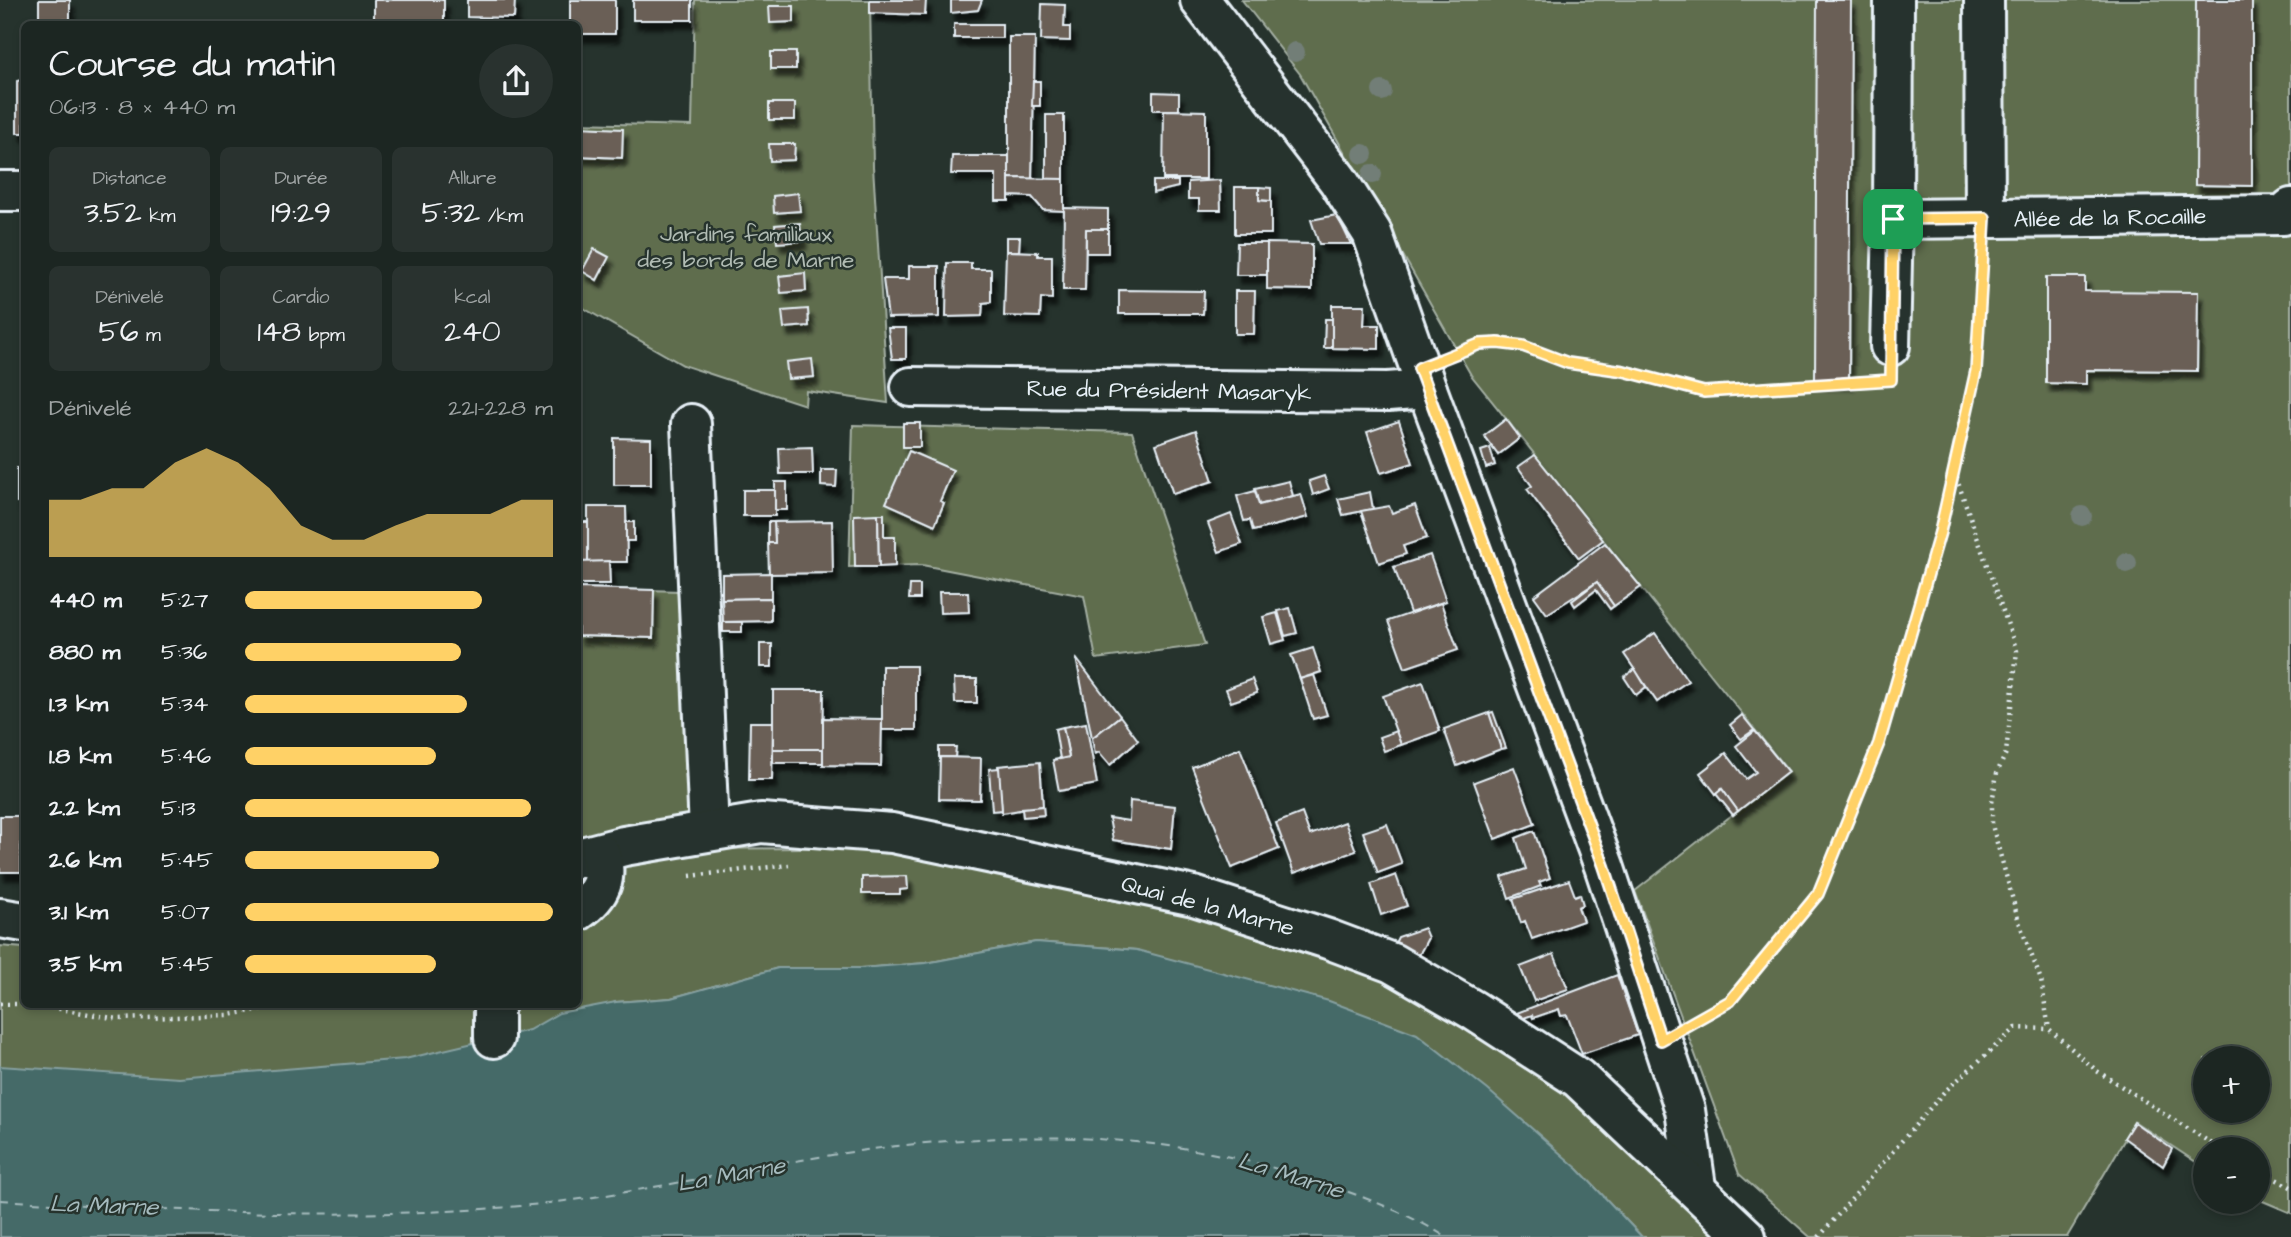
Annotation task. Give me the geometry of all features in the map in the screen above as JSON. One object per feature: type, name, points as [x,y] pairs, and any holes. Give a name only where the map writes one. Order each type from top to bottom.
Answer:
[{"type":"street","points":[[1200,0],[1338,180],[1372,233],[1604,866],[1685,1110],[1696,1187]]},
{"type":"street","points":[[1890,346],[1894,0]]},
{"type":"street","points":[[1984,0],[1985,218]]},
{"type":"street","points":[[0,191],[21,191]]},
{"type":"street","name":"Allée de la Rocaille","points":[[1893,219],[2283,215],[2291,208]]},
{"type":"street","name":"Rue du Président Masaryk","points":[[911,387],[1388,392],[1423,378]]},
{"type":"street","points":[[691,424],[709,831]]},
{"type":"street","name":"Quai de la Marne","points":[[589,855],[761,823],[892,833],[1194,896],[1328,939],[1392,962],[1473,1010],[1578,1078],[1746,1237]]},
{"type":"street","points":[[581,909],[592,901],[602,885],[605,868],[589,855]]},
{"type":"street","points":[[0,918],[21,922]]},
{"type":"path","points":[[1661,1040],[1730,1001],[1818,894],[1879,743],[1940,532],[1976,371],[1985,218]]},
{"type":"path","points":[[1423,378],[1480,344],[1498,343],[1523,346],[1568,363],[1624,371],[1704,392],[1727,392],[1891,380],[1890,346]]},
{"type":"path","points":[[1954,471],[2017,651],[2006,753],[1997,773],[1992,803],[1992,825],[2019,922],[2041,980],[2049,1029]]},
{"type":"path","points":[[684,877],[794,865]]},
{"type":"path","points":[[0,1004],[21,1004]]},
{"type":"path","points":[[54,1008],[118,1019],[229,1015],[267,1008]]},
{"type":"path","points":[[1819,1237],[1944,1092],[1994,1044],[2016,1028],[2049,1029],[2097,1070],[2202,1137]]},
{"type":"path","points":[[2270,1176],[2291,1187]]},
{"type":"green space","name":"Jardins familiaux des bords de Marne","points":[[695,0],[870,0],[873,166],[888,403],[806,391],[805,405],[683,365],[581,307],[581,123],[692,126]]},
{"type":"green space","points":[[1242,0],[2291,0],[2291,1213],[2270,1204],[2270,1137],[2193,1137],[2193,1160],[2135,1122],[2067,1237],[1810,1237],[1739,1174],[1635,891],[1788,771],[1471,375],[1300,74]]},
{"type":"green space","points":[[853,425],[1132,432],[1205,645],[1096,659],[1084,596],[922,565],[849,567]]},
{"type":"green space","points":[[581,588],[680,591],[691,849],[894,847],[1022,859],[1392,963],[1578,1078],[1741,1237],[1642,1237],[1578,1169],[1137,950],[1036,942],[926,963],[860,968],[778,968],[671,998],[615,1002],[484,1071],[0,1097],[0,946],[21,948],[21,1008],[581,1008]]},
{"type":"water","name":"La Marne","points":[[1036,942],[1137,950],[1329,1001],[1417,1034],[1488,1090],[1578,1169],[1642,1237],[0,1237],[0,1066],[179,1078],[405,1059],[529,1030],[559,1013],[616,1002],[671,998],[778,968],[860,968],[926,963]]},
{"type":"building","points":[[39,0],[70,0],[70,20],[39,19]]},
{"type":"building","points":[[374,0],[444,0],[444,21],[374,21]]},
{"type":"building","points":[[467,0],[515,0],[514,18],[467,17]]},
{"type":"building","points":[[570,0],[615,0],[615,34],[581,34],[581,21],[570,21]]},
{"type":"building","points":[[633,0],[692,0],[692,20],[633,20]]},
{"type":"building","points":[[870,0],[926,0],[925,15],[870,13]]},
{"type":"building","points":[[951,0],[982,0],[978,10],[951,13]]},
{"type":"building","points":[[1817,0],[1851,0],[1849,381],[1815,380]]},
{"type":"building","points":[[2196,0],[2252,0],[2252,186],[2195,185]]},
{"type":"building","points":[[1042,4],[1065,5],[1064,27],[1070,27],[1070,41],[1041,40]]},
{"type":"building","points":[[769,6],[794,6],[794,22],[770,23]]},
{"type":"building","points":[[954,24],[1002,24],[1002,38],[954,38]]},
{"type":"building","points":[[1009,37],[1035,37],[1032,179],[1009,178]]},
{"type":"building","points":[[771,52],[796,52],[796,69],[771,69]]},
{"type":"building","points":[[21,80],[21,133],[17,133],[17,81]]},
{"type":"building","points":[[1033,81],[1040,81],[1040,106],[1032,106]]},
{"type":"building","points":[[1153,92],[1179,93],[1179,110],[1153,110]]},
{"type":"building","points":[[769,103],[795,103],[795,120],[769,120]]},
{"type":"building","points":[[1164,110],[1206,111],[1206,179],[1163,179]]},
{"type":"building","points":[[1046,115],[1064,115],[1064,179],[1046,179]]},
{"type":"building","points":[[581,127],[623,129],[622,158],[581,156]]},
{"type":"building","points":[[769,144],[795,144],[794,160],[770,161]]},
{"type":"building","points":[[952,156],[1009,156],[1009,201],[996,201],[996,174],[951,174]]},
{"type":"building","points":[[1009,178],[1064,179],[1064,211],[1043,210],[1032,197],[1009,196]]},
{"type":"building","points":[[1220,180],[1221,210],[1199,210],[1199,199],[1188,199],[1188,182]]},
{"type":"building","points":[[1153,181],[1178,181],[1178,187],[1153,193]]},
{"type":"building","points":[[1235,187],[1259,187],[1259,200],[1271,201],[1271,234],[1235,234]]},
{"type":"building","points":[[1259,187],[1271,188],[1271,201],[1259,200]]},
{"type":"building","points":[[798,193],[800,211],[774,213],[773,196]]},
{"type":"building","points":[[1064,208],[1108,209],[1108,229],[1086,229],[1085,290],[1063,290]]},
{"type":"building","points":[[1337,215],[1351,244],[1319,244],[1311,220]]},
{"type":"building","points":[[800,223],[802,241],[777,243],[775,225]]},
{"type":"building","points":[[1086,229],[1108,229],[1108,253],[1086,253]]},
{"type":"building","points":[[1006,237],[1020,237],[1019,251],[1006,251]]},
{"type":"building","points":[[1237,243],[1267,243],[1267,275],[1236,275]]},
{"type":"building","points":[[1267,243],[1312,244],[1312,290],[1267,289]]},
{"type":"building","points":[[594,249],[609,257],[597,280],[582,271]]},
{"type":"building","points":[[1006,251],[1038,252],[1038,256],[1052,256],[1052,299],[1041,298],[1040,317],[1004,316]]},
{"type":"building","points":[[947,263],[971,263],[971,269],[991,269],[991,302],[983,303],[982,316],[946,317]]},
{"type":"building","points":[[909,266],[939,266],[939,317],[888,318],[883,279],[909,279]]},
{"type":"building","points":[[805,273],[806,291],[781,293],[779,276]]},
{"type":"building","points":[[2046,277],[2085,277],[2085,291],[2198,292],[2197,371],[2086,370],[2086,384],[2046,383]]},
{"type":"building","points":[[1119,290],[1204,291],[1203,314],[1119,314]]},
{"type":"building","points":[[1235,291],[1255,291],[1254,334],[1235,334]]},
{"type":"building","points":[[1332,305],[1365,305],[1364,325],[1379,325],[1379,349],[1332,348]]},
{"type":"building","points":[[808,309],[809,326],[784,328],[782,311]]},
{"type":"building","points":[[1325,319],[1332,319],[1332,348],[1324,348]]},
{"type":"building","points":[[888,328],[906,328],[906,359],[892,359]]},
{"type":"building","points":[[812,359],[814,377],[788,379],[786,362]]},
{"type":"building","points":[[1506,419],[1520,438],[1498,455],[1484,436]]},
{"type":"building","points":[[1399,421],[1413,463],[1381,473],[1367,432]]},
{"type":"building","points":[[903,423],[920,423],[920,447],[903,447]]},
{"type":"building","points":[[1196,430],[1213,481],[1173,494],[1156,444]]},
{"type":"building","points":[[614,438],[651,439],[651,485],[614,485]]},
{"type":"building","points":[[812,447],[813,474],[780,474],[779,448]]},
{"type":"building","points":[[1490,448],[1495,465],[1486,468],[1481,451]]},
{"type":"building","points":[[909,451],[953,470],[940,501],[944,503],[935,525],[886,503]]},
{"type":"building","points":[[1535,455],[1603,540],[1579,558],[1527,489],[1532,486],[1518,467]]},
{"type":"building","points":[[17,468],[21,468],[21,502],[17,502]]},
{"type":"building","points":[[821,470],[837,470],[836,487],[821,486]]},
{"type":"building","points":[[1324,476],[1329,489],[1313,495],[1309,481]]},
{"type":"building","points":[[1289,481],[1293,496],[1259,505],[1255,489]]},
{"type":"building","points":[[775,482],[787,482],[787,510],[775,510]]},
{"type":"building","points":[[743,490],[775,490],[775,516],[743,516]]},
{"type":"building","points":[[1255,491],[1259,505],[1301,494],[1308,517],[1253,531],[1250,520],[1244,521],[1237,496]]},
{"type":"building","points":[[1370,492],[1373,509],[1343,515],[1338,499]]},
{"type":"building","points":[[1415,505],[1427,538],[1403,546],[1406,554],[1379,563],[1361,511],[1389,506],[1392,513]]},
{"type":"building","points":[[588,507],[626,507],[627,562],[588,562]]},
{"type":"building","points":[[878,514],[879,567],[855,567],[854,515]]},
{"type":"building","points":[[878,514],[884,514],[884,537],[895,537],[895,566],[879,567]]},
{"type":"building","points":[[1231,514],[1242,544],[1219,552],[1208,523]]},
{"type":"building","points":[[832,521],[833,573],[769,574],[768,543],[775,543],[774,522]]},
{"type":"building","points":[[581,522],[588,522],[588,562],[581,562]]},
{"type":"building","points":[[626,522],[634,522],[634,541],[626,541]]},
{"type":"building","points":[[768,522],[774,522],[775,543],[768,543]]},
{"type":"building","points":[[1605,543],[1641,587],[1614,606],[1597,582],[1547,614],[1534,596]]},
{"type":"building","points":[[1430,555],[1446,601],[1410,613],[1394,567]]},
{"type":"building","points":[[609,561],[610,584],[581,584],[581,562]]},
{"type":"building","points":[[771,573],[771,598],[722,599],[722,574]]},
{"type":"building","points":[[1597,582],[1614,606],[1610,609],[1596,590],[1575,606],[1572,601]]},
{"type":"building","points":[[910,585],[920,585],[920,599],[909,599]]},
{"type":"building","points":[[581,588],[654,590],[653,638],[581,636]]},
{"type":"building","points":[[939,592],[968,592],[969,612],[940,613]]},
{"type":"building","points":[[771,598],[771,621],[723,622],[722,599]]},
{"type":"building","points":[[1441,603],[1458,650],[1405,668],[1388,621]]},
{"type":"building","points":[[1290,608],[1297,633],[1285,636],[1278,611]]},
{"type":"building","points":[[1277,613],[1285,640],[1271,644],[1263,617]]},
{"type":"building","points":[[723,622],[742,622],[742,632],[723,632]]},
{"type":"building","points":[[1655,633],[1688,681],[1657,702],[1624,654]]},
{"type":"building","points":[[760,644],[772,644],[772,667],[760,667]]},
{"type":"building","points":[[1313,648],[1321,672],[1300,679],[1291,655]]},
{"type":"building","points":[[1076,658],[1120,716],[1092,738]]},
{"type":"building","points":[[882,666],[916,666],[916,730],[882,730]]},
{"type":"building","points":[[1635,669],[1646,687],[1636,695],[1624,677]]},
{"type":"building","points":[[1314,675],[1327,715],[1313,719],[1300,679]]},
{"type":"building","points":[[954,679],[977,679],[977,703],[955,703]]},
{"type":"building","points":[[1252,679],[1257,693],[1231,702],[1226,689]]},
{"type":"building","points":[[1423,682],[1440,731],[1401,745],[1383,696]]},
{"type":"building","points":[[773,690],[824,690],[823,749],[773,749]]},
{"type":"building","points":[[1493,712],[1506,748],[1501,749],[1489,713]]},
{"type":"building","points":[[1489,713],[1501,749],[1457,766],[1444,729]]},
{"type":"building","points":[[1742,715],[1754,730],[1741,739],[1730,725]]},
{"type":"building","points":[[1120,716],[1138,740],[1110,765],[1099,752],[1095,754],[1092,738]]},
{"type":"building","points":[[823,718],[882,719],[881,766],[823,765]]},
{"type":"building","points":[[750,722],[773,722],[772,780],[749,780]]},
{"type":"building","points":[[1086,723],[1097,784],[1059,791],[1053,760],[1069,757],[1063,727]]},
{"type":"building","points":[[1063,727],[1069,757],[1060,759],[1055,729]]},
{"type":"building","points":[[1396,731],[1401,745],[1384,751],[1379,737]]},
{"type":"building","points":[[1755,731],[1788,772],[1738,811],[1722,789],[1716,794],[1700,773],[1726,753],[1746,779],[1756,772],[1736,746]]},
{"type":"building","points":[[939,747],[956,747],[955,757],[939,757]]},
{"type":"building","points":[[1240,748],[1279,849],[1232,868],[1192,767]]},
{"type":"building","points":[[773,749],[823,749],[823,763],[773,763]]},
{"type":"building","points":[[940,757],[981,758],[980,800],[939,799]]},
{"type":"building","points":[[1040,762],[1043,806],[1002,813],[998,766]]},
{"type":"building","points":[[1514,767],[1535,824],[1495,839],[1474,782]]},
{"type":"building","points":[[999,768],[1002,810],[992,811],[989,769]]},
{"type":"building","points":[[1722,789],[1738,811],[1733,815],[1716,794]]},
{"type":"building","points":[[1130,801],[1175,806],[1171,849],[1113,840],[1109,818],[1129,821]]},
{"type":"building","points":[[1043,806],[1044,815],[1023,817],[1022,808]]},
{"type":"building","points":[[1302,813],[1310,835],[1345,822],[1356,851],[1294,873],[1276,823]]},
{"type":"building","points":[[0,816],[21,816],[21,872],[0,872]]},
{"type":"building","points":[[1387,824],[1402,864],[1378,873],[1363,832]]},
{"type":"building","points":[[1534,831],[1550,878],[1539,882],[1541,886],[1509,898],[1502,877],[1526,869],[1516,838]]},
{"type":"building","points":[[1396,875],[1407,906],[1381,915],[1371,884]]},
{"type":"building","points":[[907,876],[908,889],[900,890],[900,894],[862,894],[862,877]]},
{"type":"building","points":[[1569,880],[1575,896],[1580,894],[1583,905],[1578,907],[1583,921],[1532,939],[1525,921],[1521,923],[1513,899]]},
{"type":"building","points":[[1424,928],[1428,938],[1419,955],[1395,943],[1398,937]]},
{"type":"building","points":[[1554,954],[1568,989],[1534,1001],[1520,967]]},
{"type":"building","points":[[1617,975],[1638,1035],[1582,1054],[1567,1015],[1561,1016],[1559,1009],[1533,1018],[1532,1015],[1521,1019],[1514,1014]]},
{"type":"building","points":[[2134,1122],[2172,1149],[2163,1166],[2124,1138]]},
{"type":"ferry route","points":[[0,1200],[318,1214],[446,1211],[601,1196],[873,1149],[1036,1137],[1144,1143],[1251,1162],[1376,1202],[1446,1237]]},
{"type":"route","points":[[1985,218],[1976,371],[1940,532],[1879,743],[1818,894],[1730,1001],[1661,1040],[1604,866],[1419,368],[1480,344],[1498,343],[1523,346],[1568,363],[1624,371],[1704,392],[1891,380],[1893,219],[1985,218]]}]
